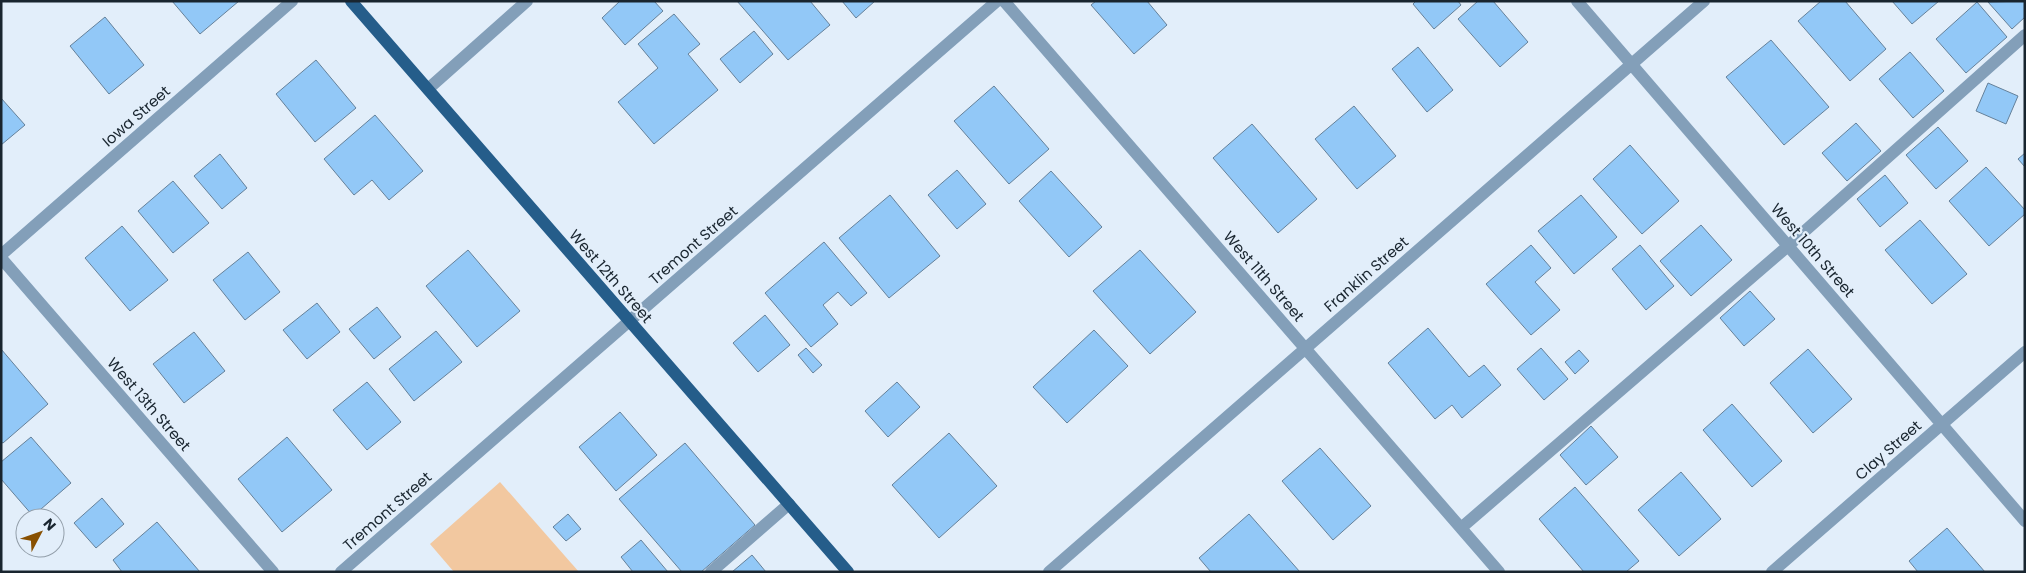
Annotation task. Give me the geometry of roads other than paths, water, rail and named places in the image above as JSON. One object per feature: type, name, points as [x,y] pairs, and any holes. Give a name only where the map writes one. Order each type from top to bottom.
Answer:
[{"type":"main road","name":"West 12th Street","points":[[351,1],[848,572]]},
{"type":"street","name":"Iowa Street","points":[[1,257],[292,1]]},
{"type":"street","points":[[428,89],[527,1]]},
{"type":"street","name":"Tremont Street","points":[[341,572],[997,1]]},
{"type":"street","name":"West 11th Street","points":[[1004,1],[1499,572]]},
{"type":"street","name":"West 10th Street","points":[[1577,1],[2025,521]]},
{"type":"street","name":"Franklin Street","points":[[1048,572],[1704,1]]},
{"type":"street","points":[[1461,528],[1788,246],[2025,35]]},
{"type":"street","name":"West 13th Street","points":[[1,257],[272,572]]},
{"type":"street","name":"Clay Street","points":[[1772,572],[2025,352]]},
{"type":"street","points":[[712,572],[789,504]]}]
